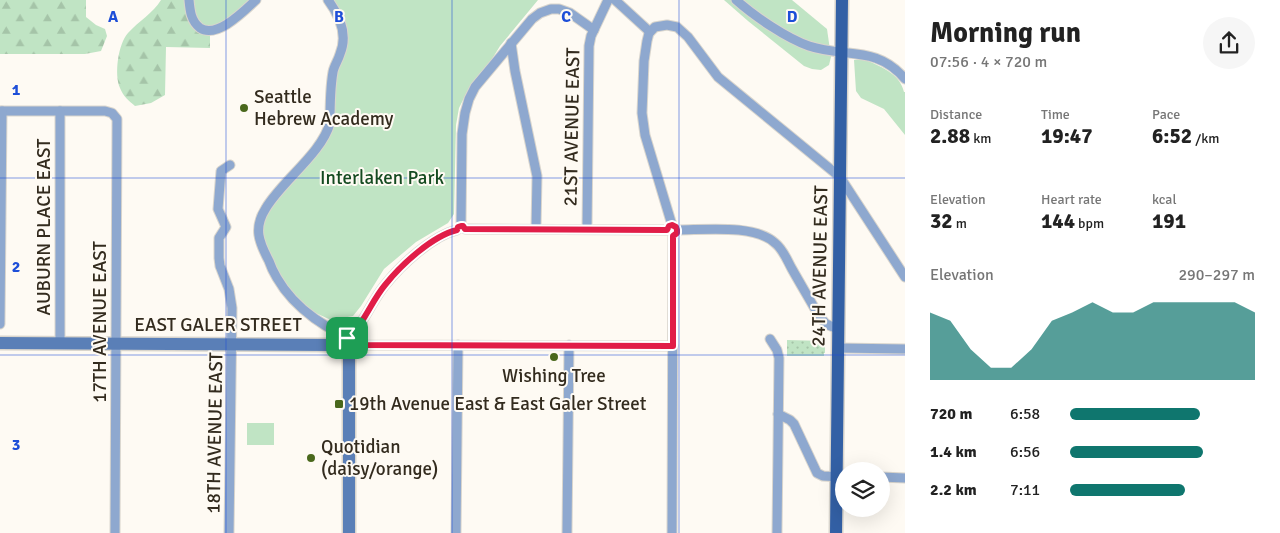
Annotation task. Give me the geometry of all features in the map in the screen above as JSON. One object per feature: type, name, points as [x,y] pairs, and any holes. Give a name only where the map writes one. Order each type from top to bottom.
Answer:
[{"type":"main road","name":"24TH AVENUE EAST","points":[[840,462],[838,329],[842,0]]},
{"type":"main road","name":"24TH AVENUE EAST","points":[[836,533],[837,517]]},
{"type":"street","points":[[189,0],[192,17],[196,24],[210,31],[219,29],[227,24],[256,0]]},
{"type":"street","points":[[328,0],[337,14],[343,32],[343,43],[333,73],[328,130],[309,158],[265,209],[261,218],[258,236],[277,278],[298,305],[312,317],[347,338],[363,345],[673,346]]},
{"type":"street","name":"21ST AVENUE EAST","points":[[587,229],[589,46],[591,36],[608,0]]},
{"type":"street","points":[[615,0],[650,32]]},
{"type":"street","points":[[736,0],[760,18],[802,43],[827,51],[864,54],[881,60],[895,69],[905,79]]},
{"type":"street","points":[[461,228],[462,134],[465,113],[475,87],[532,19],[540,13],[559,9],[570,13],[594,30]]},
{"type":"street","points":[[672,533],[672,230],[645,135],[642,113],[644,61],[650,32],[655,28],[666,25],[677,27],[688,37],[718,77],[840,177],[905,277]]},
{"type":"street","points":[[511,43],[537,176],[536,229]]},
{"type":"street","points":[[0,324],[1,111],[60,111]]},
{"type":"street","name":"17TH AVENUE EAST","points":[[60,111],[105,111],[112,113],[117,122],[115,533]]},
{"type":"street","name":"AUBURN PLACE EAST","points":[[60,111],[60,344]]},
{"type":"street","name":"18TH AVENUE EAST","points":[[229,533],[231,298],[220,266],[218,238],[226,227],[218,209],[221,171],[230,165]]},
{"type":"street","points":[[347,338],[360,325],[385,285],[398,270],[436,238],[461,228],[745,230],[757,233],[777,244],[819,316],[826,324],[838,329]]},
{"type":"street","points":[[347,338],[349,354],[348,533]]},
{"type":"street","name":"EAST GALER STREET","points":[[0,343],[332,345],[347,338]]},
{"type":"street","points":[[770,339],[777,350],[779,358],[777,533]]},
{"type":"street","points":[[456,533],[458,345]]},
{"type":"street","points":[[566,533],[569,346]]},
{"type":"street","points":[[838,348],[905,349]]},
{"type":"street","points":[[778,414],[794,424],[816,472],[822,476],[835,477]]},
{"type":"street","points":[[890,477],[905,478]]},
{"type":"green space","points":[[0,0],[86,0],[86,17],[105,29],[107,36],[101,51],[85,54],[0,54]]},
{"type":"green space","points":[[161,0],[189,0],[191,17],[210,31],[210,48],[166,47],[165,95],[151,103],[135,106],[123,93],[118,82],[119,52],[128,33]]},
{"type":"green space","points":[[189,0],[256,0],[219,29],[196,24]]},
{"type":"green space","name":"Interlaken Park","points":[[328,0],[538,0],[500,46],[484,72],[469,88],[459,108],[456,125],[454,214],[448,223],[416,242],[384,269],[353,316],[331,320],[298,305],[261,246],[261,218],[324,136],[331,82],[343,43]]},
{"type":"green space","points":[[724,0],[792,0],[827,29],[831,57],[829,65],[821,70],[804,66]]},
{"type":"green space","points":[[864,59],[894,75],[902,85],[905,92],[905,135],[884,109],[861,98],[856,91],[854,60]]},
{"type":"green space","points":[[787,340],[825,341],[824,356],[787,356]]},
{"type":"green space","points":[[247,423],[274,423],[274,445],[247,445]]},
{"type":"place","name":"Seattle Hebrew Academy","points":[[244,108]]},
{"type":"place","name":"Wishing Tree","points":[[554,357]]},
{"type":"place","name":"19th Avenue East & East Galer Street","points":[[339,404]]},
{"type":"place","name":"Quotidian (daisy/orange)","points":[[311,458]]},
{"type":"route","points":[[672,225],[677,230],[676,235],[673,236],[673,346],[363,345],[347,338],[360,325],[385,285],[398,270],[436,238],[457,230],[461,226],[465,229],[667,230],[672,225]]}]
